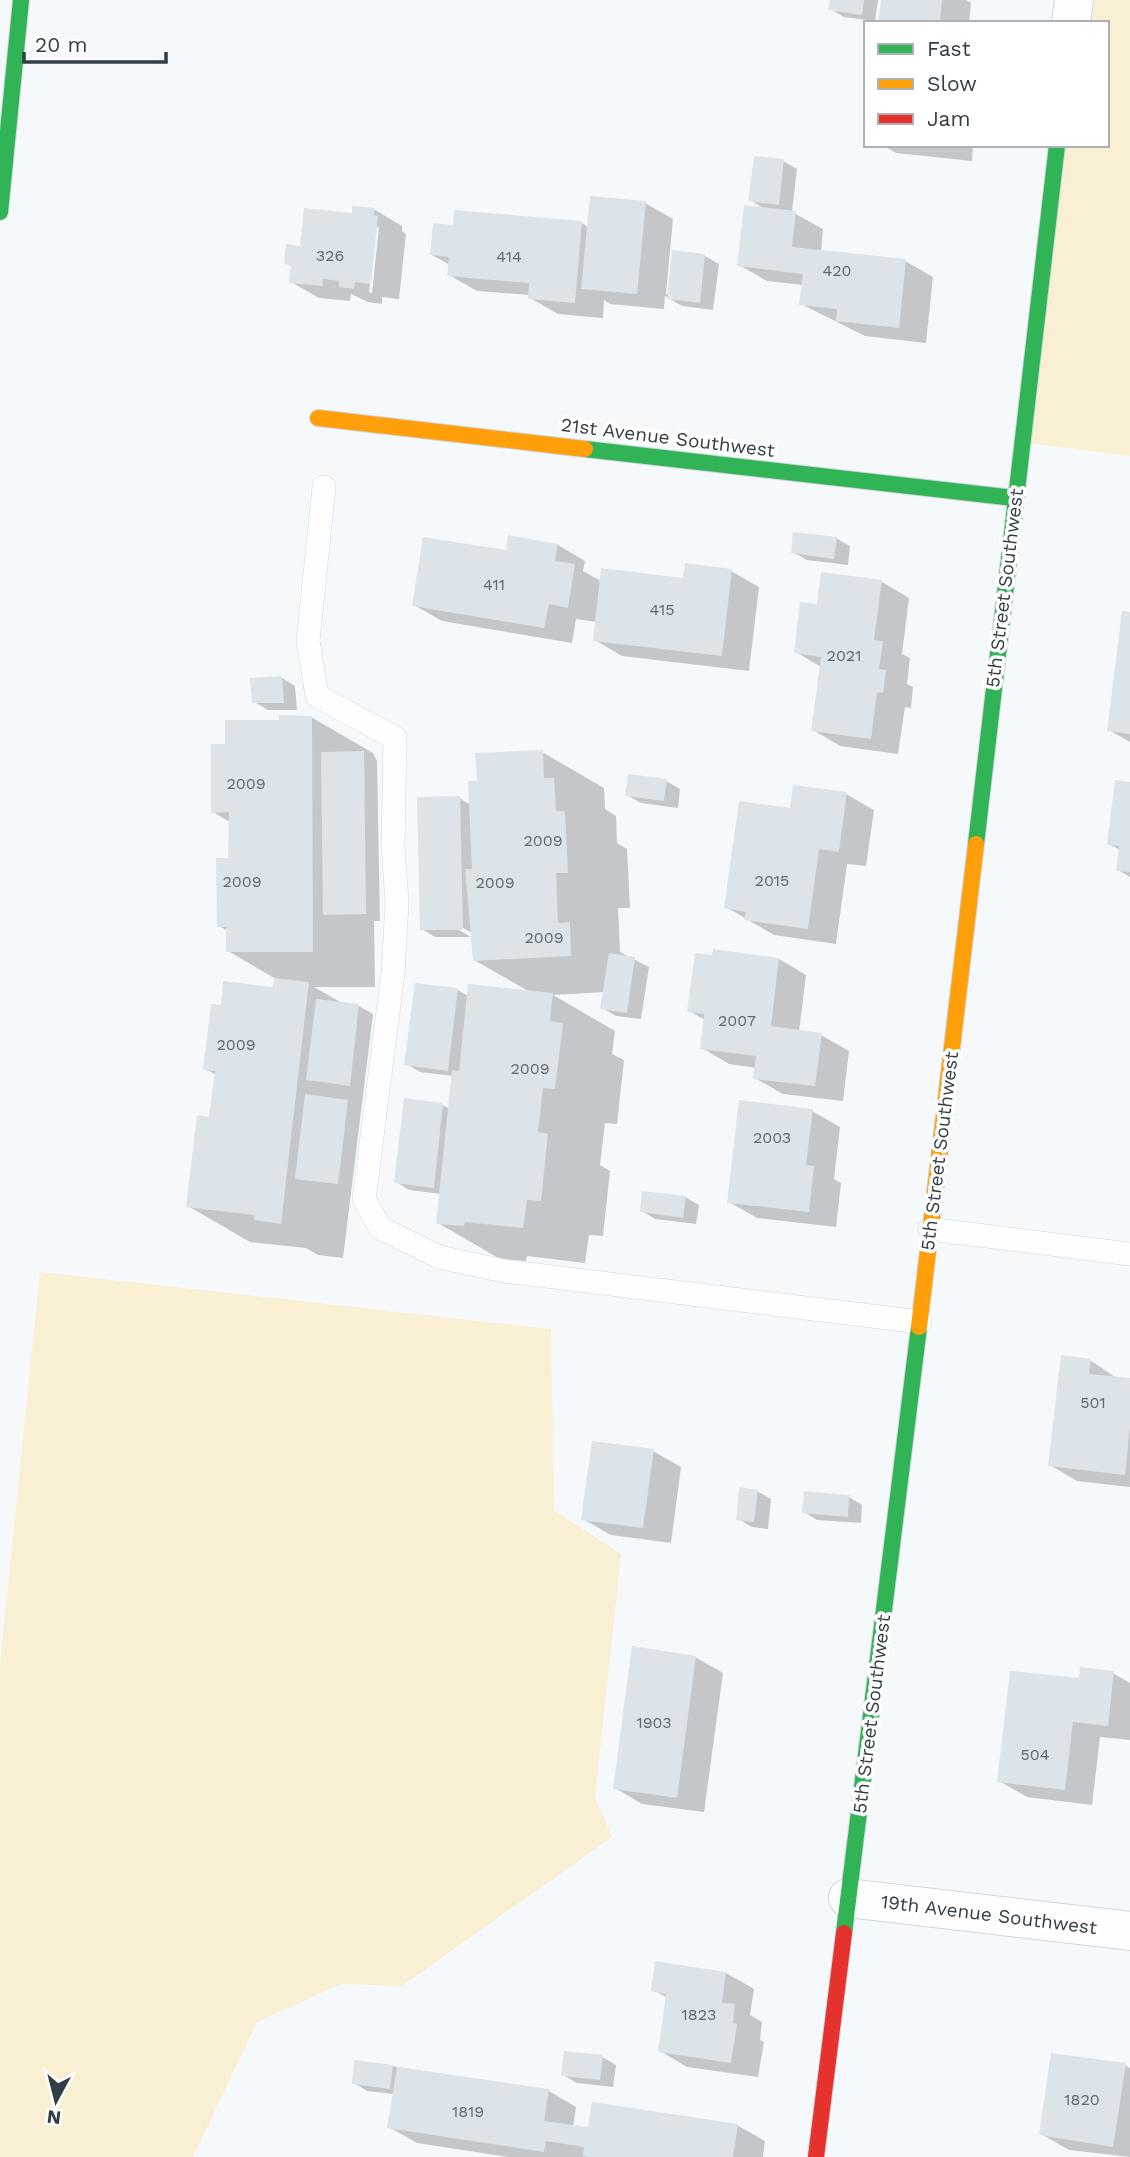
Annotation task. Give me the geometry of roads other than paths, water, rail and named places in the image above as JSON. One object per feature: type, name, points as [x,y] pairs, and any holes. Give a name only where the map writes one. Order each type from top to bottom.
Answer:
[{"type":"main road","points":[[0,212],[21,0]]},
{"type":"main road","name":"5th Street Southwest","points":[[816,2157],[920,1322],[1057,147]]},
{"type":"main road","name":"21st Avenue Southwest","points":[[317,418],[1014,498]]},
{"type":"street","points":[[1072,21],[1074,0]]},
{"type":"street","name":"19th Avenue Southwest","points":[[848,1898],[1130,1931]]},
{"type":"lane","points":[[324,487],[308,641],[317,696],[396,738],[393,847],[397,902],[393,973],[364,1199],[380,1228],[439,1257],[504,1271],[920,1322]]},
{"type":"lane","points":[[930,1229],[1130,1254]]}]
